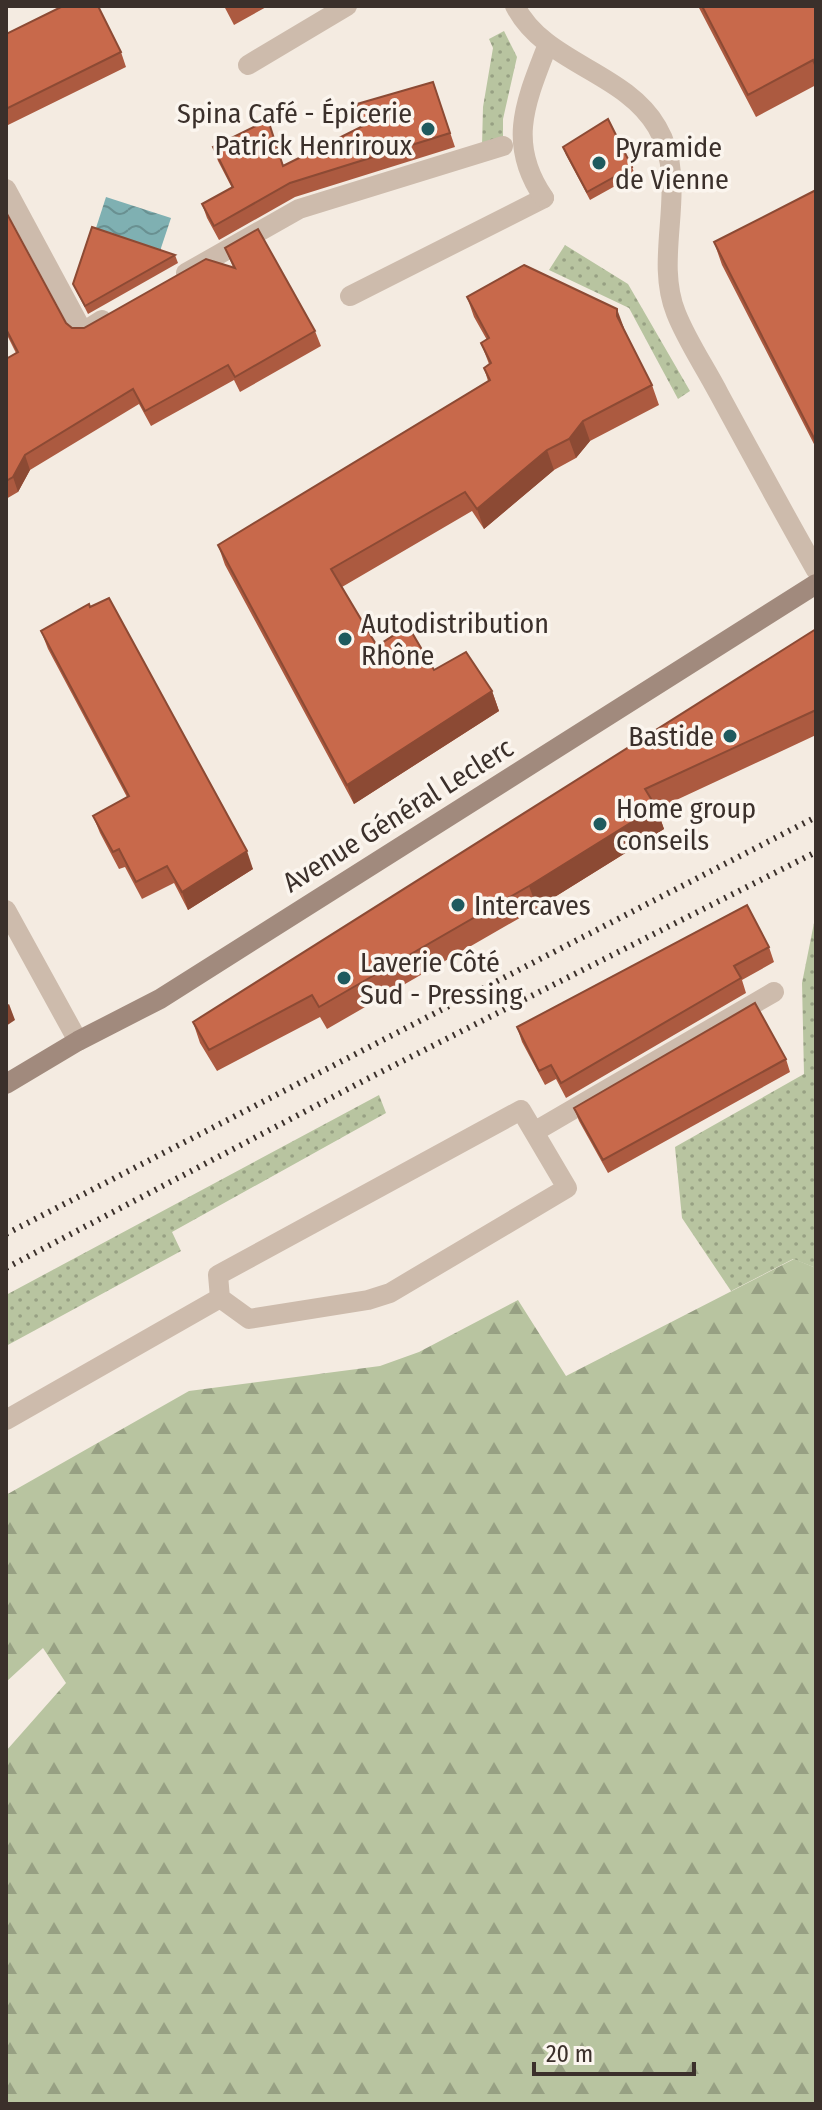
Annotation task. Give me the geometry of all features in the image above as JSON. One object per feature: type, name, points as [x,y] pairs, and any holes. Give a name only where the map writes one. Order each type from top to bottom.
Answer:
[{"type":"main road","name":"Avenue Général Leclerc","points":[[6,1084],[78,1041],[173,991],[816,584]]},
{"type":"street","points":[[248,65],[347,6]]},
{"type":"street","points":[[519,13],[548,44],[636,102],[657,127],[672,176],[669,262],[675,313],[816,570]]},
{"type":"street","points":[[350,296],[544,198],[528,175],[521,133],[533,83],[548,44]]},
{"type":"street","points":[[164,286],[299,209],[503,146]]},
{"type":"street","points":[[6,189],[83,332],[123,309]]},
{"type":"street","points":[[6,910],[78,1041]]},
{"type":"street","points":[[534,1132],[774,992]]},
{"type":"street","points":[[521,1110],[534,1132],[567,1188],[390,1293],[368,1300],[249,1319],[220,1298],[218,1275],[521,1110]]},
{"type":"street","points":[[6,1420],[220,1298]]},
{"type":"green space","points":[[504,31],[517,57],[503,119],[503,142],[482,146],[483,107],[493,48],[489,39]]},
{"type":"green space","points":[[565,245],[628,284],[690,391],[678,399],[629,308],[549,270]]},
{"type":"green space","points":[[816,913],[816,1268],[793,1259],[731,1291],[682,1218],[675,1147],[804,1074],[802,983]]},
{"type":"green space","points":[[379,1095],[386,1113],[172,1232],[181,1251],[6,1346],[6,1295]]},
{"type":"green space","points":[[794,1259],[816,1268],[816,2104],[6,2104],[6,1751],[66,1683],[43,1648],[6,1682],[6,1495],[189,1391],[380,1366],[419,1352],[518,1300],[566,1376]]},
{"type":"water","points":[[106,197],[171,218],[160,251],[95,231]]},
{"type":"building","points":[[63,6],[98,6],[121,52],[6,109],[6,34]]},
{"type":"building","points":[[702,6],[816,6],[816,67],[813,60],[748,95]]},
{"type":"building","points":[[433,82],[450,133],[290,183],[214,226],[202,204],[233,187],[213,147],[268,120],[283,166],[363,126],[357,104]]},
{"type":"building","name":"Pyramide de Vienne","points":[[608,119],[632,167],[587,192],[563,147]]},
{"type":"building","points":[[816,190],[816,442],[714,242]]},
{"type":"building","points":[[6,212],[66,323],[72,328],[84,328],[206,259],[235,268],[225,248],[258,229],[315,331],[235,377],[228,365],[145,411],[133,389],[25,455],[13,477],[6,481],[6,359],[18,352],[6,329]]},
{"type":"building","points":[[92,227],[175,255],[85,306],[73,284]]},
{"type":"building","points":[[524,265],[617,309],[617,316],[652,385],[583,421],[569,439],[547,450],[477,509],[465,492],[331,569],[377,646],[408,626],[434,670],[466,652],[492,691],[347,785],[218,545],[490,380],[484,368],[491,363],[481,343],[489,338],[467,297]]},
{"type":"building","points":[[109,598],[247,851],[182,892],[167,866],[136,882],[119,849],[113,852],[93,816],[129,796],[41,631],[89,604],[90,607]]},
{"type":"building","points":[[816,629],[816,710],[645,789],[656,807],[529,886],[319,1007],[312,995],[209,1050],[193,1022]]},
{"type":"building","points":[[747,905],[769,947],[734,966],[741,978],[561,1083],[551,1065],[539,1071],[517,1027]]},
{"type":"building","points":[[755,1003],[786,1059],[603,1160],[574,1108]]},
{"type":"railway","points":[[6,1234],[816,817]]},
{"type":"railway","points":[[6,1268],[367,1079],[816,852]]},
{"type":"place","name":"Spina Café - Épicerie Patrick Henriroux","points":[[428,129]]},
{"type":"place","name":"Pyramide de Vienne","points":[[599,163]]},
{"type":"place","name":"Autodistribution Rhône","points":[[345,639]]},
{"type":"place","name":"Bastide","points":[[730,736]]},
{"type":"place","name":"Home group conseils","points":[[600,824]]},
{"type":"place","name":"Intercaves","points":[[458,905]]},
{"type":"place","name":"Laverie Côté Sud - Pressing","points":[[344,978]]}]
